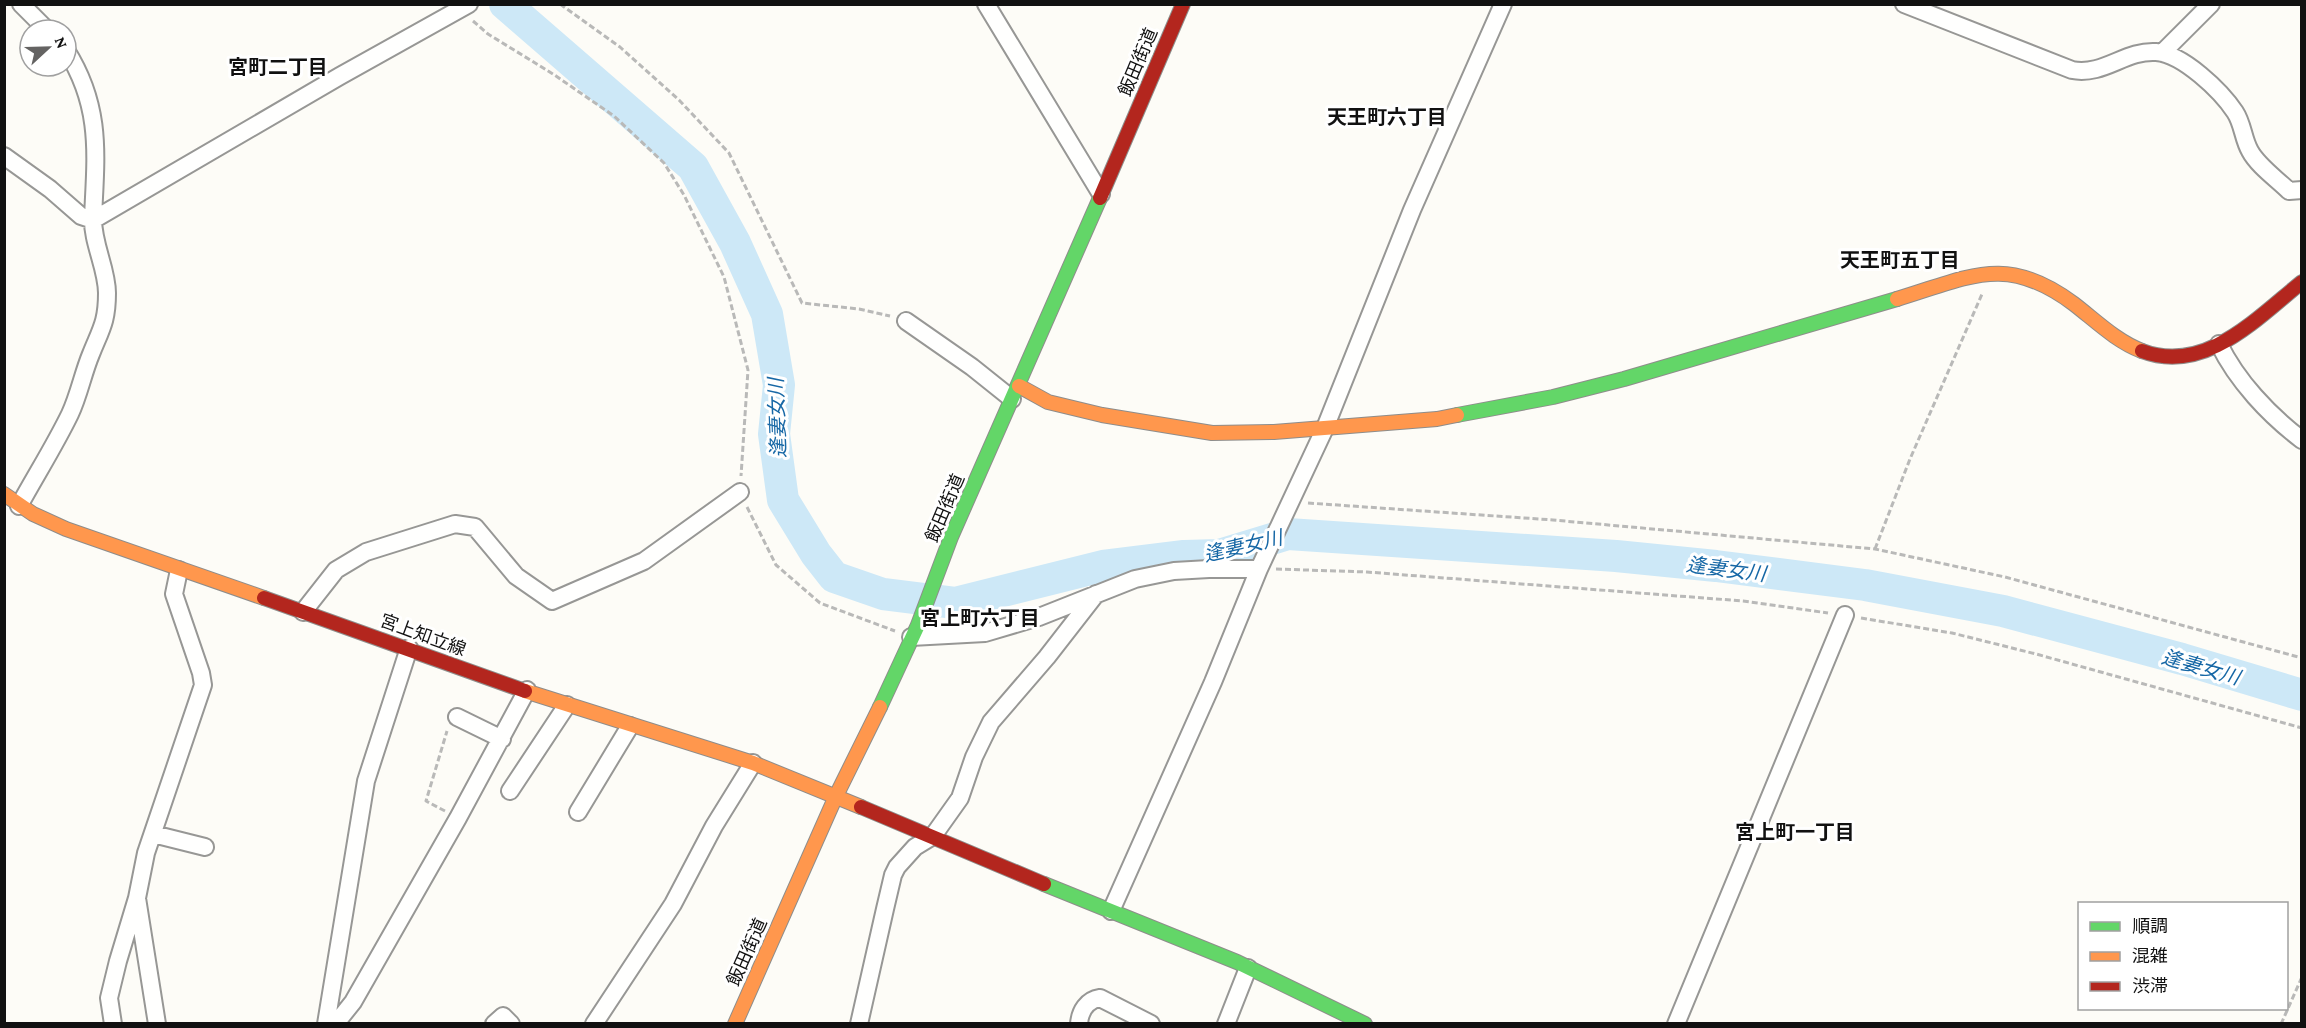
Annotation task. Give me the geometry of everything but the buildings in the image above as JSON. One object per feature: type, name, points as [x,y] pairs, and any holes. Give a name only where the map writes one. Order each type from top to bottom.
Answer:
[{"type":"main road","name":"飯田街道","points":[[735,1023],[836,796],[915,631],[951,537],[1183,4]]},
{"type":"main road","points":[[1015,392],[1102,415],[1212,433],[1242,434],[1437,419],[1553,397],[1624,379],[1985,273],[2012,273],[2035,280],[2062,295],[2121,342],[2150,355],[2175,358],[2204,352],[2219,344],[2301,282]]},
{"type":"main road","name":"宮上知立線","points":[[4,494],[19,506],[48,521],[179,570],[409,648],[450,665],[567,705],[753,763],[1248,968],[1362,1023]]},
{"type":"street","points":[[21,4],[35,18]]},
{"type":"street","points":[[986,4],[1101,194]]},
{"type":"street","points":[[1111,911],[1213,682],[1261,565],[1325,428],[1412,210],[1503,4]]},
{"type":"street","points":[[1904,4],[2072,70],[2083,72],[2095,70],[2144,52],[2162,53],[2184,64],[2211,85],[2235,112],[2250,152],[2289,191],[2301,190]]},
{"type":"street","points":[[2162,53],[2211,4]]},
{"type":"street","points":[[4,156],[50,189],[81,216],[93,220],[340,76],[465,7]]},
{"type":"street","points":[[19,506],[71,413],[105,324],[107,291],[93,220],[97,157],[94,125],[86,86],[78,72]]},
{"type":"street","points":[[906,321],[972,367],[1015,392]]},
{"type":"street","points":[[2219,344],[2226,359],[2249,389],[2284,427],[2301,440]]},
{"type":"street","points":[[303,612],[336,570],[366,552],[455,524],[475,527],[516,576],[552,601],[644,561],[740,492]]},
{"type":"street","points":[[915,631],[985,633],[1039,616],[1135,579],[1174,571],[1261,565]]},
{"type":"street","points":[[113,1023],[109,998],[137,898],[146,853],[203,685],[174,594],[179,570]]},
{"type":"street","points":[[859,1023],[893,875],[915,847],[933,836],[960,798],[974,757],[992,722],[1096,594]]},
{"type":"street","points":[[1676,1023],[1845,615]]},
{"type":"street","points":[[409,648],[366,781],[328,1023],[337,1022],[353,1002],[458,818],[527,690]]},
{"type":"street","points":[[510,790],[567,705]]},
{"type":"street","points":[[453,721],[502,739]]},
{"type":"street","points":[[578,812],[630,726]]},
{"type":"street","points":[[594,1023],[673,904],[714,826],[753,763]]},
{"type":"street","points":[[153,834],[205,847]]},
{"type":"street","points":[[137,898],[157,1023]]},
{"type":"street","points":[[1226,1023],[1248,968]]},
{"type":"street","points":[[1079,1023],[1084,1007],[1092,1000],[1100,998],[1151,1023]]},
{"type":"street","points":[[494,1023],[503,1016],[511,1023]]},
{"type":"path","points":[[560,4],[620,47],[679,100],[729,153],[802,303],[859,309],[906,321]]},
{"type":"path","points":[[465,7],[488,34],[553,74],[614,116],[664,163],[684,195],[724,277],[748,370],[740,492],[776,565],[820,603],[915,631]]},
{"type":"path","points":[[1875,549],[1914,449],[1982,297],[1985,273]]},
{"type":"path","points":[[1288,507],[1553,520],[1875,549],[2006,577],[2301,658]]},
{"type":"path","points":[[1261,565],[1743,601],[1845,615],[1952,633],[2091,669],[2301,729]]},
{"type":"path","points":[[453,721],[426,801],[458,818]]},
{"type":"path","points":[[2288,1007],[2301,977]]},
{"type":"waterway","name":"逢妻女川","points":[[505,4],[693,167],[735,243],[767,314],[779,385],[774,434],[783,500],[816,554],[834,577],[883,594],[955,603],[1103,566],[1184,556],[1219,555],[1288,534],[1616,556],[1865,585],[2003,611],[2182,659],[2302,695]]},
{"type":"traffic: fast","points":[[880,707],[918,625],[951,537],[1100,198]]},
{"type":"traffic: fast","points":[[1457,415],[1553,397],[1624,379],[1897,299]]},
{"type":"traffic: fast","points":[[1044,884],[1237,962],[1365,1024]]},
{"type":"traffic: slow","points":[[1897,299],[1967,277],[2007,274],[2050,288],[2115,336],[2142,351]]},
{"type":"traffic: slow","points":[[1019,386],[1048,402],[1102,415],[1212,433],[1274,432],[1437,419],[1457,415]]},
{"type":"traffic: slow","points":[[4,494],[33,514],[66,529],[264,598]]},
{"type":"traffic: slow","points":[[525,691],[753,763],[861,807]]},
{"type":"traffic: slow","points":[[735,1024],[836,796],[880,707]]},
{"type":"traffic: jam","points":[[1100,198],[1183,4]]},
{"type":"traffic: jam","points":[[2142,351],[2165,356],[2187,355],[2208,349],[2248,326],[2302,282]]},
{"type":"traffic: jam","points":[[264,598],[525,691]]},
{"type":"traffic: jam","points":[[861,807],[1044,884]]},
{"type":"district","name":"宮町二丁目","points":[[278,67]]},
{"type":"district","name":"天王町六丁目","points":[[1387,117]]},
{"type":"district","name":"天王町五丁目","points":[[1900,260]]},
{"type":"district","name":"宮上町六丁目","points":[[980,618]]},
{"type":"district","name":"宮上町一丁目","points":[[1795,832]]}]
